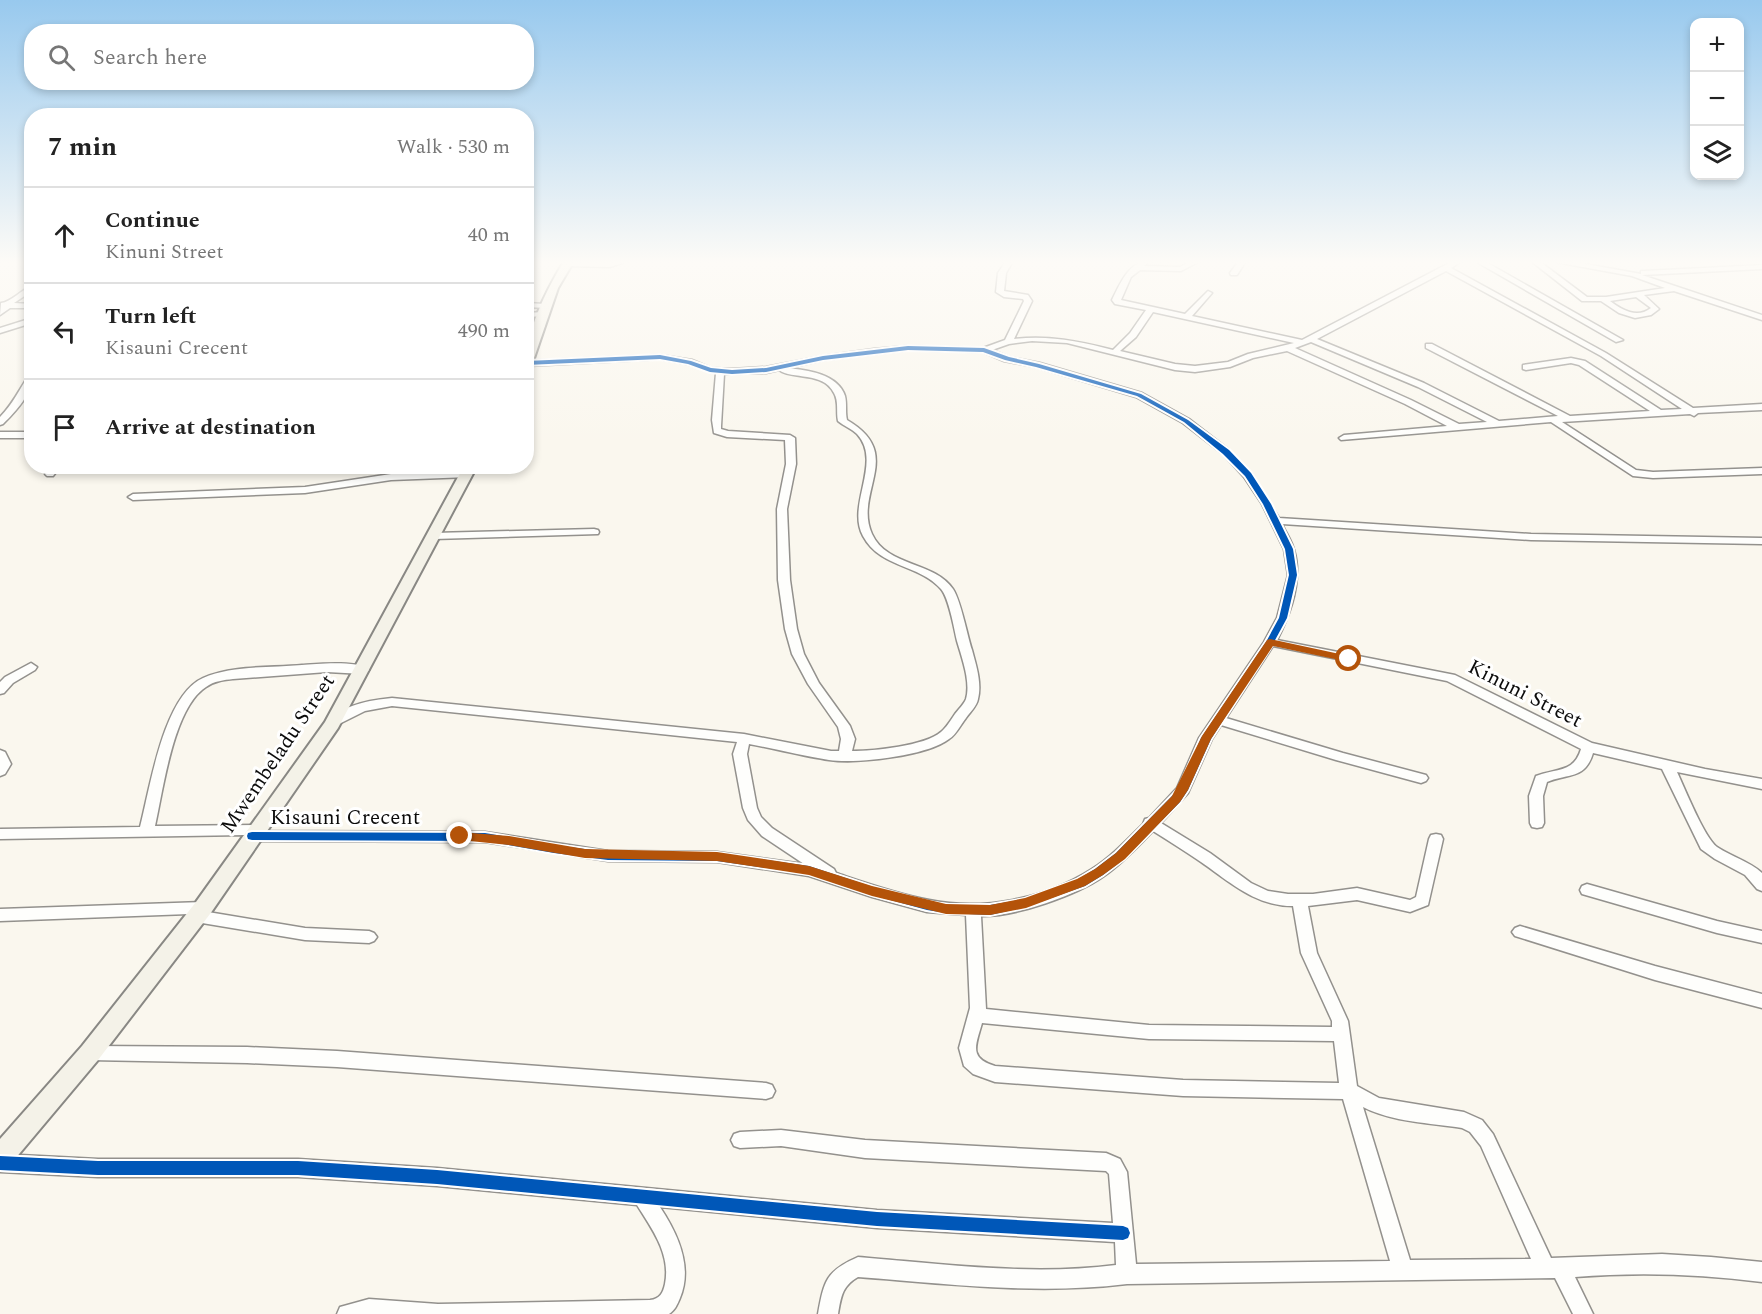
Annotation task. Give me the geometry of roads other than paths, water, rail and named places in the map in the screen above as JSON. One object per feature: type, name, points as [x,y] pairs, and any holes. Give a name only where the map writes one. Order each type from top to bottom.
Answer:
[{"type":"street","points":[[534,343],[541,322]]},
{"type":"street","points":[[1008,342],[1014,334],[1017,322]]},
{"type":"street","points":[[1115,352],[1133,335],[1142,322]]},
{"type":"street","points":[[1208,322],[1301,342]]},
{"type":"street","points":[[984,350],[1008,342],[1032,339],[1060,340],[1175,367],[1194,369],[1230,364],[1251,356],[1288,348],[1343,322]]},
{"type":"street","points":[[1546,322],[1593,348],[1694,412]]},
{"type":"street","points":[[1587,322],[1619,340]]},
{"type":"street","points":[[0,331],[24,323]]},
{"type":"street","points":[[1311,339],[1421,385],[1498,424]]},
{"type":"street","points":[[1429,346],[1569,419]]},
{"type":"street","name":"Kisauni Crecent","points":[[0,834],[146,832],[484,837],[609,856],[717,857],[809,870],[927,906],[973,910],[1026,903],[1081,883],[1120,856],[1183,790],[1206,738],[1270,642],[1283,618],[1293,575],[1289,549],[1253,481],[1232,458],[1191,425],[1156,403],[1109,386],[1007,359],[984,350],[908,348],[823,358],[770,369],[720,372],[678,360],[653,357],[534,363]]},
{"type":"street","points":[[1288,348],[1408,402],[1457,427]]},
{"type":"street","points":[[1526,367],[1571,360],[1582,363],[1661,414]]},
{"type":"street","points":[[332,724],[353,709],[392,702],[744,738],[808,752],[845,756],[896,752],[945,736],[972,701],[973,683],[949,591],[944,583],[882,554],[866,532],[863,514],[867,494],[869,451],[862,434],[841,418],[839,394],[826,381],[811,374],[770,369]]},
{"type":"street","points":[[720,372],[722,388],[715,425],[717,431],[727,434],[790,438],[791,464],[782,509],[784,580],[791,629],[798,654],[814,684],[844,726],[848,739],[845,756]]},
{"type":"street","points":[[0,422],[12,411],[24,388]]},
{"type":"street","points":[[19,401],[24,401]]},
{"type":"street","points":[[1344,438],[1457,427],[1762,407]]},
{"type":"street","points":[[0,410],[12,411]]},
{"type":"street","points":[[1554,420],[1633,473],[1653,475],[1762,471]]},
{"type":"street","points":[[0,435],[24,435]]},
{"type":"street","points":[[133,497],[305,490],[391,477],[430,474]]},
{"type":"street","name":"Mwembeladu Street","points":[[0,1161],[90,1053],[199,912],[332,724],[467,474]]},
{"type":"street","points":[[1275,521],[1531,537],[1762,541]]},
{"type":"street","points":[[434,536],[594,532]]},
{"type":"street","name":"Kinuni Street","points":[[1270,642],[1349,659],[1417,669],[1451,678],[1588,747],[1667,766],[1762,784]]},
{"type":"street","points":[[0,690],[9,680],[31,667]]},
{"type":"street","points":[[146,832],[161,760],[186,703],[200,684],[214,678],[243,674],[344,667],[363,670]]},
{"type":"street","points":[[1219,720],[1341,757],[1421,778]]},
{"type":"street","points":[[744,738],[740,754],[750,808],[755,820],[767,832],[840,880]]},
{"type":"street","points":[[1538,823],[1536,796],[1541,779],[1578,770],[1584,764],[1588,747]]},
{"type":"street","points":[[0,755],[4,764],[0,771]]},
{"type":"street","points":[[1667,766],[1706,845],[1713,852],[1745,866],[1758,877],[1762,885]]},
{"type":"street","points":[[1150,824],[1205,857],[1246,887],[1266,896],[1299,900],[1357,894],[1410,906],[1423,901],[1436,839]]},
{"type":"street","points":[[1587,890],[1717,927],[1762,937]]},
{"type":"street","points":[[1299,900],[1309,953],[1340,1020],[1349,1091],[1403,1271]]},
{"type":"street","points":[[973,910],[978,1008],[967,1048],[970,1061],[979,1069],[995,1074],[1183,1088],[1349,1091],[1376,1105],[1464,1119],[1476,1126],[1487,1140],[1553,1268],[1583,1314]]},
{"type":"street","points":[[0,915],[199,912],[305,934],[369,938]]},
{"type":"street","points":[[1520,932],[1655,973],[1762,1001]]},
{"type":"street","points":[[976,1015],[1149,1032],[1343,1034]]},
{"type":"street","points":[[90,1053],[247,1055],[337,1059],[766,1090]]},
{"type":"street","points":[[740,1140],[781,1138],[864,1149],[1106,1162],[1114,1165],[1118,1172],[1127,1274]]},
{"type":"street","points":[[0,1161],[98,1168],[298,1168],[437,1177],[878,1219],[1123,1233]]},
{"type":"street","points":[[347,1314],[369,1309],[438,1314],[632,1312],[659,1308],[669,1302],[676,1283],[675,1263],[670,1242],[644,1198]]},
{"type":"street","points":[[828,1314],[837,1278],[844,1272],[858,1267],[1032,1280],[1090,1280],[1127,1274],[1553,1268],[1620,1263],[1670,1263],[1762,1272]]}]
